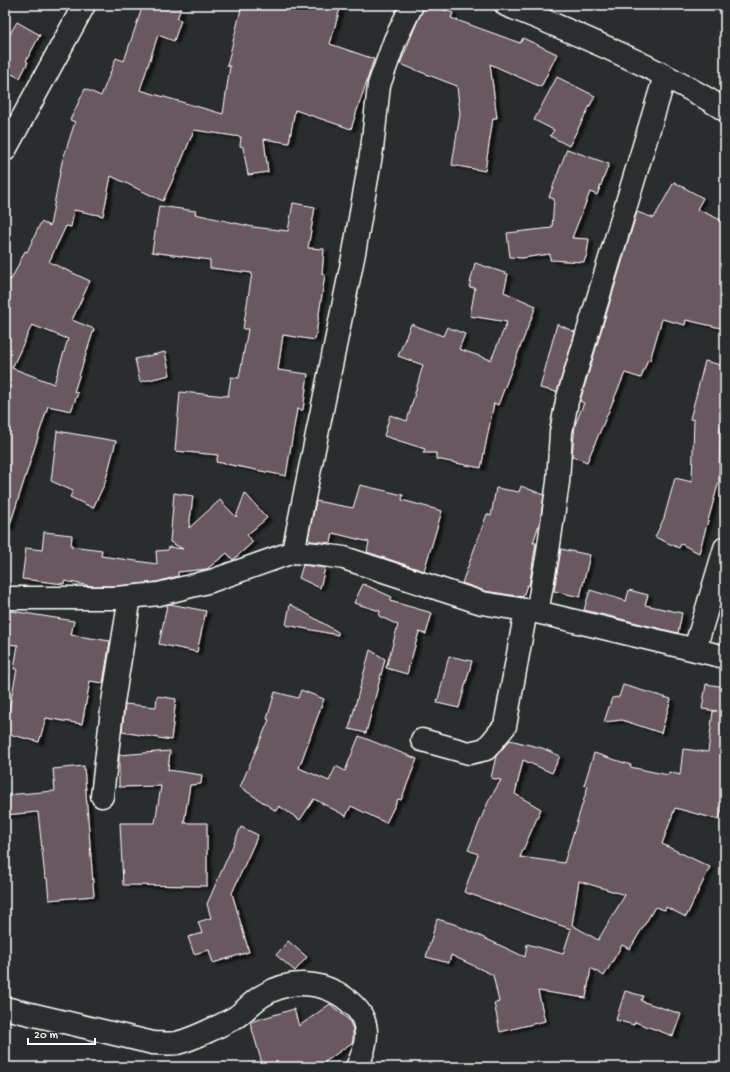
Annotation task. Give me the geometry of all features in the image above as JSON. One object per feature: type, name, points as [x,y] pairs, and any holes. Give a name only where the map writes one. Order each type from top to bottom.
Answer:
[{"type":"street","points":[[5,150],[84,5]]},
{"type":"street","points":[[293,552],[354,252],[372,149],[379,85],[395,40],[412,5]]},
{"type":"street","points":[[506,5],[574,32],[665,76],[707,98],[725,110]]},
{"type":"street","points":[[422,740],[469,753],[486,750],[505,726],[531,611],[547,558],[558,482],[561,432],[567,401],[665,76]]},
{"type":"street","points":[[695,649],[725,548]]},
{"type":"street","points":[[5,598],[130,597],[159,594],[211,581],[293,552],[344,558],[482,603],[531,611],[725,657]]},
{"type":"street","points":[[102,796],[114,702],[130,597]]},
{"type":"street","points":[[5,1008],[153,1042],[176,1043],[236,1017],[262,995],[282,987],[308,984],[329,988],[346,998],[365,1019],[367,1031],[357,1067]]},
{"type":"building","points":[[143,5],[182,5],[177,19],[181,20],[174,41],[158,35],[140,90],[223,114],[230,66],[227,66],[242,5],[341,5],[330,44],[374,59],[351,129],[295,110],[289,143],[264,139],[268,172],[248,175],[243,147],[240,146],[241,137],[194,130],[163,201],[111,176],[103,216],[74,210],[71,227],[66,226],[49,262],[90,281],[72,320],[94,329],[74,392],[78,393],[71,411],[48,406],[9,528],[5,528],[5,277],[11,280],[25,251],[27,252],[41,222],[50,226],[62,162],[75,122],[70,120],[85,89],[101,96],[116,58],[124,61]],"holes":[[[32,325],[68,339],[54,384],[12,368]]]},
{"type":"building","points":[[424,5],[432,5],[453,13],[451,18],[520,43],[523,38],[557,54],[541,87],[490,64],[497,118],[493,118],[485,171],[452,165],[460,114],[457,86],[400,64]]},
{"type":"building","points":[[17,22],[40,35],[26,61],[28,62],[20,78],[5,71],[5,42]]},
{"type":"building","points":[[557,77],[595,96],[569,146],[550,136],[554,130],[534,120]]},
{"type":"building","points":[[567,149],[609,164],[597,195],[590,192],[572,238],[589,239],[587,254],[584,262],[550,260],[550,254],[522,258],[510,257],[507,233],[552,228],[554,199],[549,197]]},
{"type":"building","points":[[674,182],[703,198],[697,209],[725,222],[725,329],[686,320],[685,325],[662,319],[650,360],[648,359],[641,378],[625,373],[587,462],[572,456],[575,425],[584,403],[580,401],[637,212],[654,218]]},
{"type":"building","points":[[293,203],[315,207],[308,248],[324,249],[322,274],[325,275],[315,340],[283,335],[278,370],[308,374],[303,410],[297,409],[286,476],[216,462],[218,455],[175,451],[180,392],[228,396],[231,377],[239,378],[248,329],[243,329],[252,273],[210,268],[210,260],[152,252],[159,206],[196,211],[195,214],[253,227],[288,231]]},
{"type":"building","points":[[475,263],[508,274],[504,292],[536,306],[498,405],[494,403],[481,468],[436,459],[436,453],[423,453],[425,449],[384,436],[390,415],[407,421],[423,365],[398,356],[411,324],[443,336],[447,327],[465,334],[459,349],[491,360],[507,322],[470,316],[475,288],[469,287]]},
{"type":"building","points":[[557,324],[575,332],[557,392],[540,388]]},
{"type":"building","points":[[165,352],[170,375],[140,382],[135,359]]},
{"type":"building","points":[[705,361],[725,366],[725,428],[720,427],[719,481],[699,553],[681,544],[679,548],[655,537],[664,518],[675,478],[692,482],[694,420],[690,419]]},
{"type":"building","points":[[57,431],[116,441],[105,483],[93,508],[70,497],[73,491],[51,481]]},
{"type":"building","points":[[360,485],[403,495],[402,500],[442,511],[424,571],[367,552],[369,542],[333,533],[331,543],[311,541],[308,539],[316,501],[353,508]]},
{"type":"building","points":[[521,486],[544,495],[540,521],[533,543],[536,543],[529,586],[527,585],[523,597],[485,591],[462,583],[487,514],[491,516],[496,488],[519,492]]},
{"type":"building","points":[[174,493],[193,496],[189,528],[220,500],[236,517],[245,493],[267,518],[247,535],[253,542],[233,560],[227,553],[207,569],[178,572],[178,576],[157,582],[116,586],[91,586],[64,581],[64,584],[22,579],[26,548],[42,550],[44,532],[72,535],[71,546],[102,550],[101,556],[157,564],[156,551],[168,550],[169,547],[183,549],[170,542]]},
{"type":"building","points":[[561,549],[590,555],[580,597],[554,591]]},
{"type":"building","points":[[303,565],[325,568],[320,588],[299,578]]},
{"type":"building","points":[[363,584],[392,597],[390,601],[432,613],[426,634],[419,632],[407,674],[386,668],[398,625],[379,616],[380,611],[354,603]]},
{"type":"building","points":[[590,590],[626,601],[629,590],[648,595],[645,605],[682,613],[678,633],[584,610]]},
{"type":"building","points":[[170,604],[206,611],[197,652],[159,644],[167,605]]},
{"type":"building","points":[[290,604],[338,632],[338,635],[286,625]]},
{"type":"building","points":[[5,610],[74,621],[71,635],[110,641],[103,683],[90,681],[82,724],[46,718],[39,742],[5,733],[5,714],[8,715],[17,669],[14,669],[18,645],[5,644]]},
{"type":"building","points":[[370,650],[385,659],[366,733],[349,729]]},
{"type":"building","points":[[449,656],[472,661],[459,708],[437,703]]},
{"type":"building","points":[[706,684],[725,687],[725,797],[719,820],[675,808],[662,844],[710,867],[686,917],[666,907],[665,910],[655,907],[630,949],[622,945],[604,976],[591,968],[586,998],[538,991],[545,1021],[500,1032],[494,1003],[499,1002],[493,975],[451,955],[449,963],[426,957],[437,919],[454,924],[525,957],[527,944],[563,954],[571,929],[464,892],[478,854],[468,850],[488,802],[501,780],[491,778],[496,756],[510,740],[542,748],[560,756],[552,773],[523,760],[515,794],[541,809],[520,857],[564,863],[588,786],[584,785],[594,753],[631,765],[630,767],[668,775],[669,772],[680,775],[683,749],[708,752],[713,711],[717,711],[702,709]],"holes":[[[579,881],[625,895],[598,940],[572,925]]]},
{"type":"building","points":[[623,685],[671,699],[661,733],[622,720],[604,722],[612,698],[619,697]]},
{"type":"building","points":[[301,690],[324,699],[299,768],[329,781],[336,766],[345,771],[359,736],[417,759],[401,800],[398,799],[386,823],[351,806],[346,816],[314,799],[300,820],[279,806],[276,811],[240,787],[269,720],[267,719],[275,692],[298,698]]},
{"type":"building","points":[[157,696],[176,699],[171,740],[122,732],[125,704],[156,707]]},
{"type":"building","points":[[170,751],[168,770],[202,775],[201,784],[190,785],[184,823],[207,823],[207,886],[123,885],[120,823],[155,823],[161,786],[119,787],[119,755]]},
{"type":"building","points":[[84,766],[94,896],[49,900],[47,878],[45,878],[38,812],[5,815],[5,795],[55,791],[53,769]]},
{"type":"building","points":[[241,827],[258,835],[232,893],[249,952],[213,963],[209,950],[194,954],[188,937],[202,933],[198,922],[211,918],[207,904]]},
{"type":"building","points":[[288,941],[307,957],[295,971],[276,955]]},
{"type":"building","points":[[625,991],[643,996],[641,1001],[681,1014],[673,1036],[635,1022],[634,1025],[616,1020]]},
{"type":"building","points":[[330,1004],[349,1020],[353,1029],[353,1042],[318,1067],[263,1067],[250,1022],[294,1009],[299,1026]]}]
